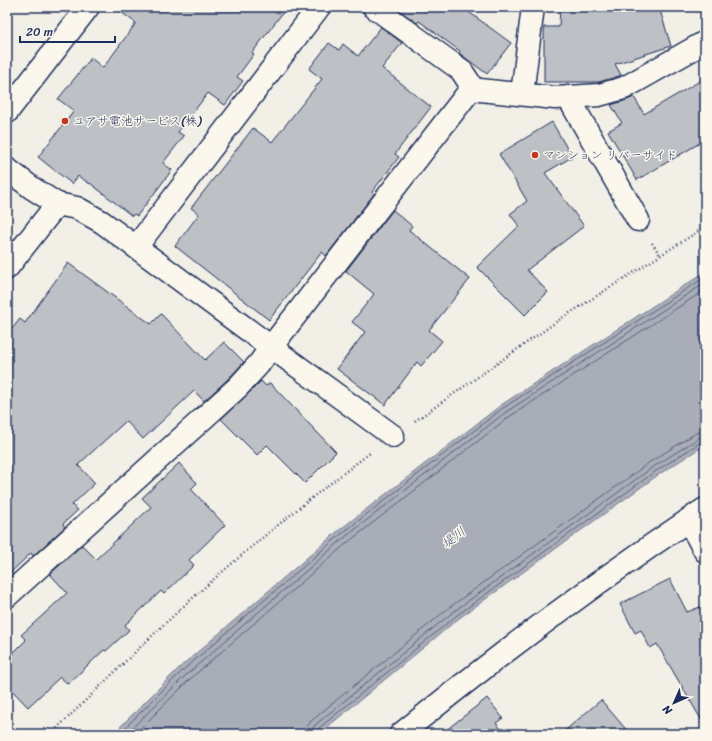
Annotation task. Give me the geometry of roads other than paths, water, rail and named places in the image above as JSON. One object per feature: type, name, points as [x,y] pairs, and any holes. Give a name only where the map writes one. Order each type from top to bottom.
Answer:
[{"type":"street","points":[[7,112],[86,7]]},
{"type":"street","points":[[136,247],[319,7]]},
{"type":"street","points":[[374,7],[461,70],[469,82],[471,89]]},
{"type":"street","points":[[522,94],[533,7]]},
{"type":"street","points":[[471,89],[555,98],[599,95],[624,88],[705,42]]},
{"type":"street","points":[[7,596],[238,387],[259,364],[471,89]]},
{"type":"street","points":[[568,97],[638,220]]},
{"type":"street","points":[[7,170],[56,204],[77,208],[102,222],[393,436]]},
{"type":"street","points":[[7,268],[56,204]]},
{"type":"street","points":[[401,734],[515,644],[696,514],[705,551]]},
{"type":"water","name":"堤川","points":[[705,272],[705,445],[658,475],[458,619],[319,734],[113,734],[179,668],[338,531],[501,405]]},
{"type":"place","name":"ユアサ電池サービス(株)","points":[[65,121]]},
{"type":"place","name":"マンション リバーサイド","points":[[535,155]]}]
